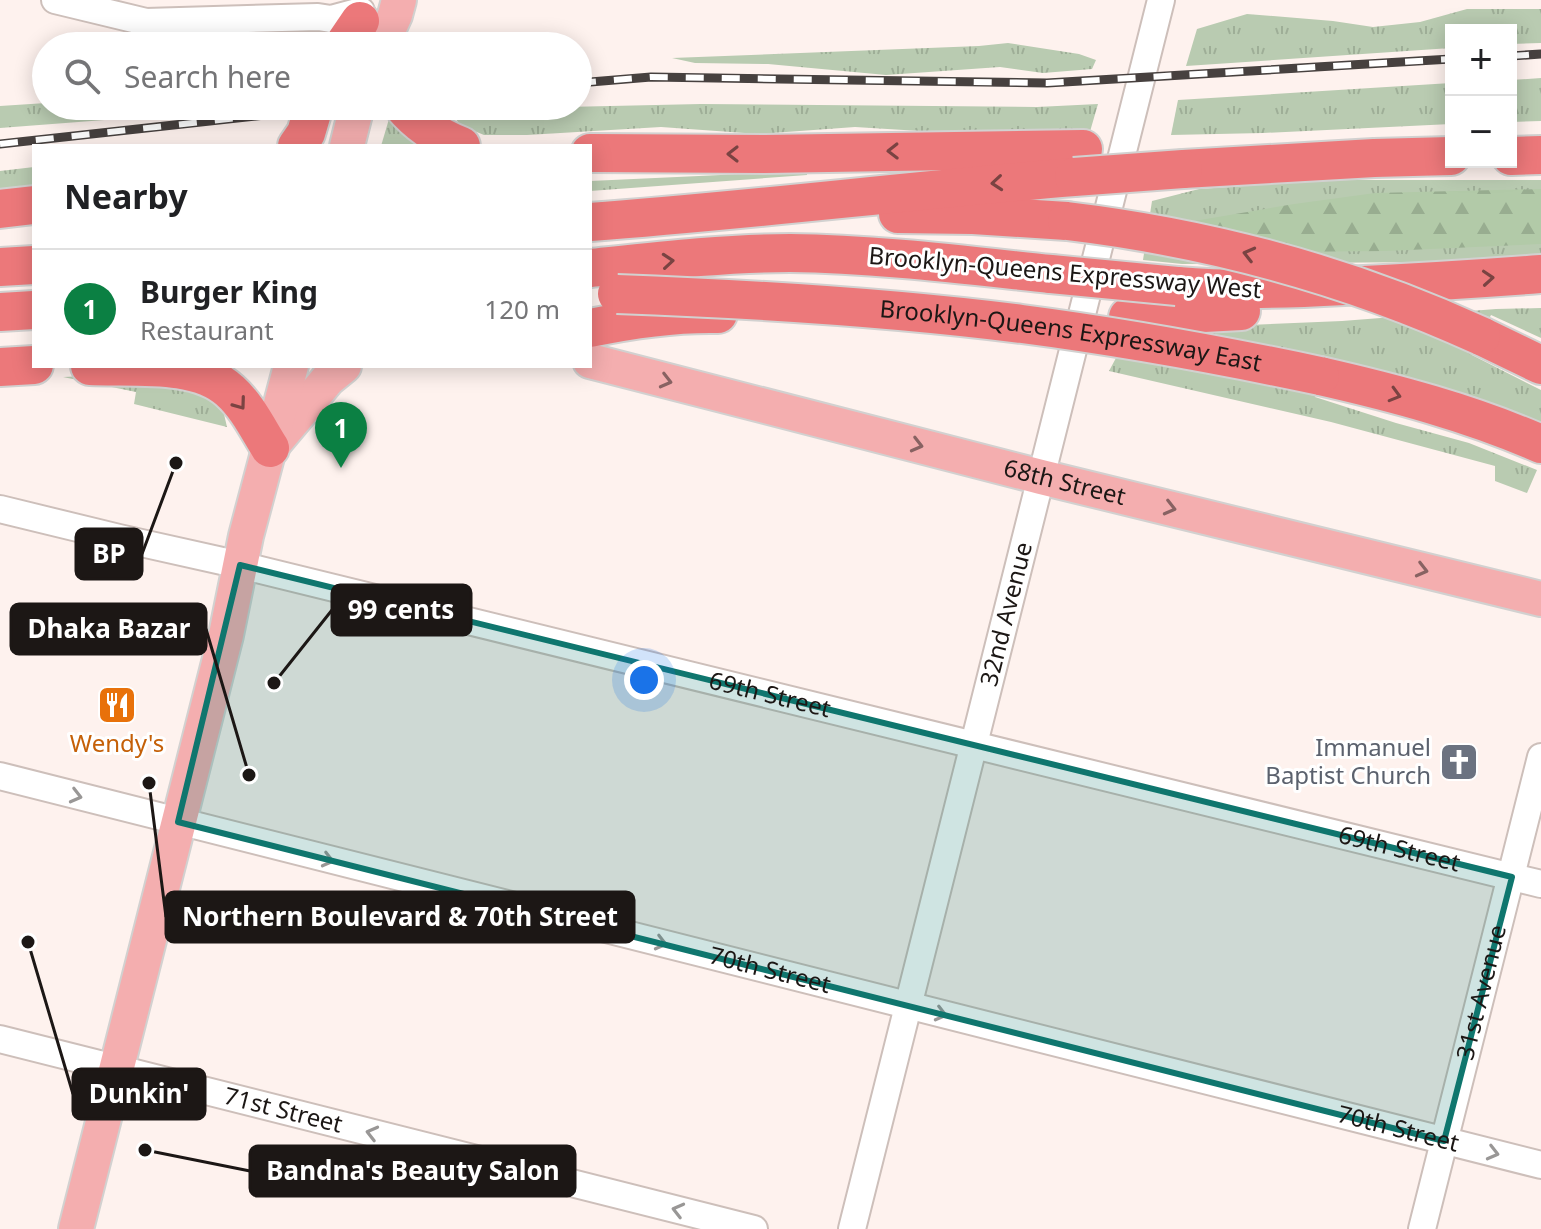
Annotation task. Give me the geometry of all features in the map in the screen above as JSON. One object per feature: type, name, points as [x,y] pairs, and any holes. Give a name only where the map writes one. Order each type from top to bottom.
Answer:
[{"type":"highway","points":[[298,144],[310,120]]},
{"type":"highway","points":[[417,120],[437,135],[457,144]]},
{"type":"highway","points":[[592,153],[1079,163],[1445,156]]},
{"type":"highway","points":[[592,164],[658,154]]},
{"type":"highway","points":[[1517,156],[1541,155]]},
{"type":"highway","points":[[592,222],[939,189],[1079,163]]},
{"type":"highway","points":[[0,209],[32,205]]},
{"type":"highway","points":[[719,212],[961,215],[1067,221],[1150,233],[1290,265],[1397,300],[1541,365]]},
{"type":"highway","name":"Brooklyn-Queens Expressway West","points":[[592,268],[787,253],[864,256],[1177,286],[1253,290],[1541,274]]},
{"type":"highway","points":[[0,267],[32,265]]},
{"type":"highway","points":[[592,328],[634,318],[683,313],[1128,317],[1298,308],[1436,282]]},
{"type":"highway","name":"Brooklyn-Queens Expressway East","points":[[604,294],[794,302],[1100,335],[1320,376],[1452,411],[1541,444]]},
{"type":"highway","points":[[0,312],[32,310]]},
{"type":"highway","points":[[0,367],[32,365]]},
{"type":"highway","points":[[142,368],[198,373],[210,378],[232,392],[270,448]]},
{"type":"main road","points":[[361,28],[395,15],[399,0]]},
{"type":"main road","points":[[348,144],[354,120]]},
{"type":"main road","name":"68th Street","points":[[592,362],[1041,477],[1541,599]]},
{"type":"main road","points":[[76,1229],[290,368]]},
{"type":"main road","points":[[270,448],[322,386],[342,368]]},
{"type":"street","points":[[55,0],[146,22],[318,17],[361,28]]},
{"type":"street","name":"32nd Avenue","points":[[852,1229],[1041,477],[1155,1]]},
{"type":"street","name":"69th Street","points":[[0,509],[1541,884]]},
{"type":"street","name":"31st Avenue","points":[[1422,1229],[1541,757]]},
{"type":"street","name":"70th Street","points":[[0,776],[1541,1165]]},
{"type":"street","name":"71st Street","points":[[0,1039],[754,1229]]},
{"type":"highlighted area","points":[[240,565],[1512,877],[1444,1141],[178,822]]},
{"type":"green space","points":[[1467,9],[1541,9],[1541,43],[1517,44],[1517,24],[1445,24],[1445,48],[1186,66],[1197,29],[1247,14],[1373,27],[1420,22]]},
{"type":"green space","points":[[270,29],[279,32],[230,32]]},
{"type":"green space","points":[[1008,43],[1079,54],[1096,60],[1092,69],[1043,73],[1000,67],[886,75],[768,64],[695,63],[672,58],[979,46]]},
{"type":"green space","points":[[1541,78],[1541,121],[1517,122],[1517,80]]},
{"type":"green space","points":[[1445,83],[1445,124],[1171,135],[1178,100]]},
{"type":"green space","points":[[32,104],[32,120],[105,120],[0,128],[0,106]]},
{"type":"green space","points":[[701,104],[1037,107],[1098,104],[1089,135],[1001,136],[855,127],[758,134],[661,127],[484,135],[460,125],[457,120],[592,120],[592,106]]},
{"type":"green space","points":[[390,120],[415,144],[382,144]]},
{"type":"green space","points":[[32,167],[32,192],[0,198],[0,171]]},
{"type":"green space","points":[[807,171],[807,175],[592,191],[592,181]]},
{"type":"green space","points":[[1332,180],[1541,180],[1541,255],[1430,262],[1182,264],[1143,260],[1152,201],[1199,189]]},
{"type":"green space","points":[[1541,189],[1541,244],[1276,252],[1159,227],[1375,193]]},
{"type":"green space","points":[[1541,308],[1541,338],[1491,315],[1472,355],[1541,390],[1541,426],[1324,359],[1315,397],[1469,443],[1537,470],[1527,493],[1495,481],[1495,466],[1331,422],[1109,371],[1131,330]]},
{"type":"green space","points":[[87,376],[216,392],[212,402],[224,414],[227,427],[134,404],[136,392],[63,377]]},
{"type":"railway","points":[[1517,56],[1541,54]]},
{"type":"railway","points":[[592,82],[651,77],[1047,83],[1445,59]]},
{"type":"railway","points":[[0,144],[220,120]]},
{"type":"place","name":"BP","points":[[176,463]]},
{"type":"place","name":"Burger King","points":[[341,468]]},
{"type":"place","name":"99 cents","points":[[274,683]]},
{"type":"place","name":"Wendy's","points":[[117,705]]},
{"type":"place","name":"Immanuel Baptist Church","points":[[1459,762]]},
{"type":"place","name":"Dhaka Bazar","points":[[249,775]]},
{"type":"place","name":"Northern Boulevard & 70th Street","points":[[149,783]]},
{"type":"place","name":"Dunkin'","points":[[28,942]]},
{"type":"place","name":"Bandna's Beauty Salon","points":[[145,1150]]}]
